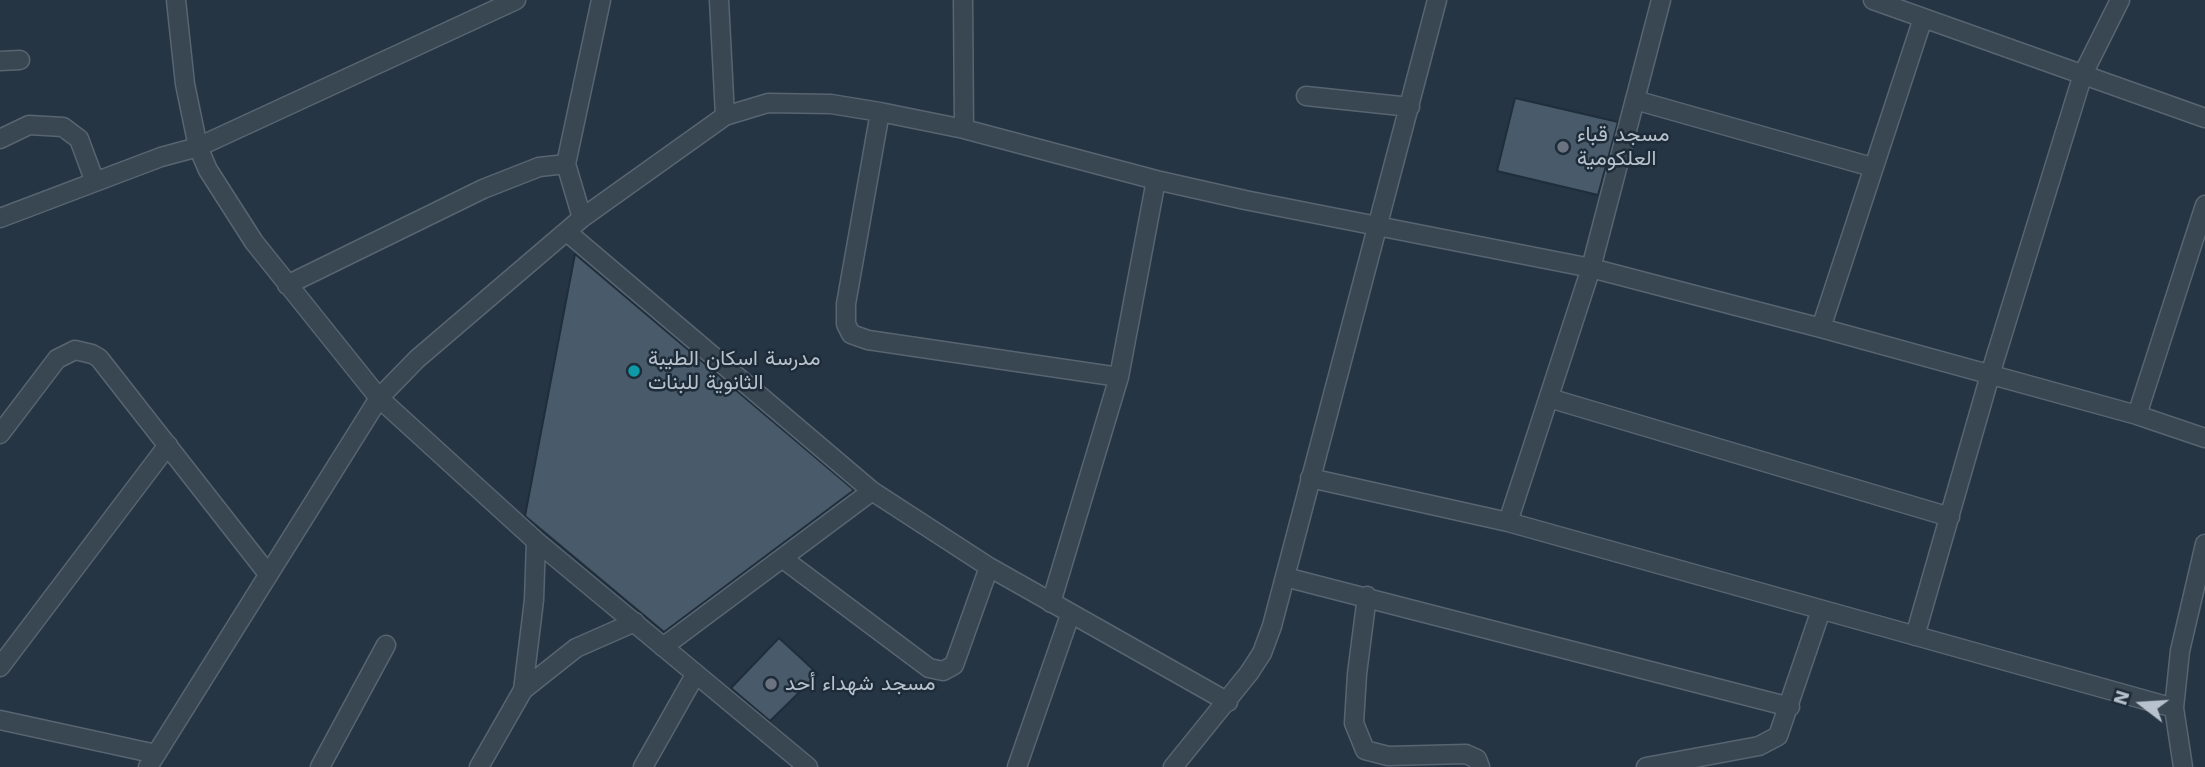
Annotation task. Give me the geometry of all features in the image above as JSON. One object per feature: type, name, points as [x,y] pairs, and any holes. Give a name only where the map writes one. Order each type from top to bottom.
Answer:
[{"type":"street","points":[[176,0],[185,84],[198,146],[221,194],[286,285],[379,398],[536,541],[635,622],[695,676],[808,767]]},
{"type":"street","points":[[0,218],[198,146],[516,0]]},
{"type":"street","points":[[582,218],[566,164],[601,0]]},
{"type":"street","points":[[719,0],[725,116]]},
{"type":"street","points":[[963,0],[964,129]]},
{"type":"street","points":[[1173,767],[1228,702],[1262,653],[1380,224],[1437,0]]},
{"type":"street","points":[[1508,522],[1591,268],[1661,0]]},
{"type":"street","points":[[1873,0],[2205,118]]},
{"type":"street","points":[[1915,636],[1990,375],[2083,74],[2120,0]]},
{"type":"street","points":[[1821,328],[1923,18]]},
{"type":"street","points":[[0,61],[20,60]]},
{"type":"street","points":[[1306,96],[1410,107]]},
{"type":"street","points":[[1635,100],[1872,167]]},
{"type":"street","points":[[0,720],[152,761],[379,398],[418,359],[582,218],[725,116],[747,107],[788,102],[880,112],[964,129],[1156,180],[1591,268],[2137,415],[2205,438]]},
{"type":"street","points":[[880,112],[846,304],[846,324],[851,334],[868,340],[1118,377]]},
{"type":"street","points":[[0,139],[29,125],[63,127],[79,139],[95,182]]},
{"type":"street","points":[[286,285],[483,189],[539,167],[566,164]]},
{"type":"street","points":[[1051,603],[1118,377],[1156,180]]},
{"type":"street","points":[[2137,415],[2205,205]]},
{"type":"street","points":[[567,232],[872,491],[989,567],[1228,702]]},
{"type":"street","points":[[0,434],[45,371],[57,359],[75,350],[99,358],[268,574]]},
{"type":"street","points":[[1549,398],[1950,517]]},
{"type":"street","points":[[0,667],[168,445]]},
{"type":"street","points":[[1310,478],[1508,522],[2174,708]]},
{"type":"street","points":[[663,647],[872,491]]},
{"type":"street","points":[[523,690],[534,600],[536,541]]},
{"type":"street","points":[[2183,767],[2174,708],[2180,651],[2205,544]]},
{"type":"street","points":[[782,558],[929,668],[943,671],[954,665],[989,567]]},
{"type":"street","points":[[1284,577],[1367,596],[1790,707]]},
{"type":"street","points":[[1367,596],[1354,723],[1365,750],[1388,756],[1466,754],[1476,759],[1480,767]]},
{"type":"street","points":[[1646,767],[1767,744],[1778,736],[1821,610]]},
{"type":"street","points":[[1017,767],[1070,615]]},
{"type":"street","points":[[479,767],[523,690],[576,648],[635,622]]},
{"type":"street","points":[[320,767],[386,645]]},
{"type":"street","points":[[643,767],[695,676]]},
{"type":"building","name":"مسجد قباء العلكومية","points":[[1515,98],[1618,122],[1598,195],[1497,171]]},
{"type":"building","name":"مدرسة اسكان الطيبة الثانوية للبنات","points":[[575,254],[854,490],[664,632],[525,516]]},
{"type":"building","name":"مسجد شهداء أحد","points":[[779,638],[818,674],[770,721],[731,688]]},
{"type":"place","name":"مسجد قباء العلكومية","points":[[1563,147]]},
{"type":"place","name":"مدرسة اسكان الطيبة الثانوية للبنات","points":[[634,371]]},
{"type":"place","name":"مسجد شهداء أحد","points":[[771,684]]}]
